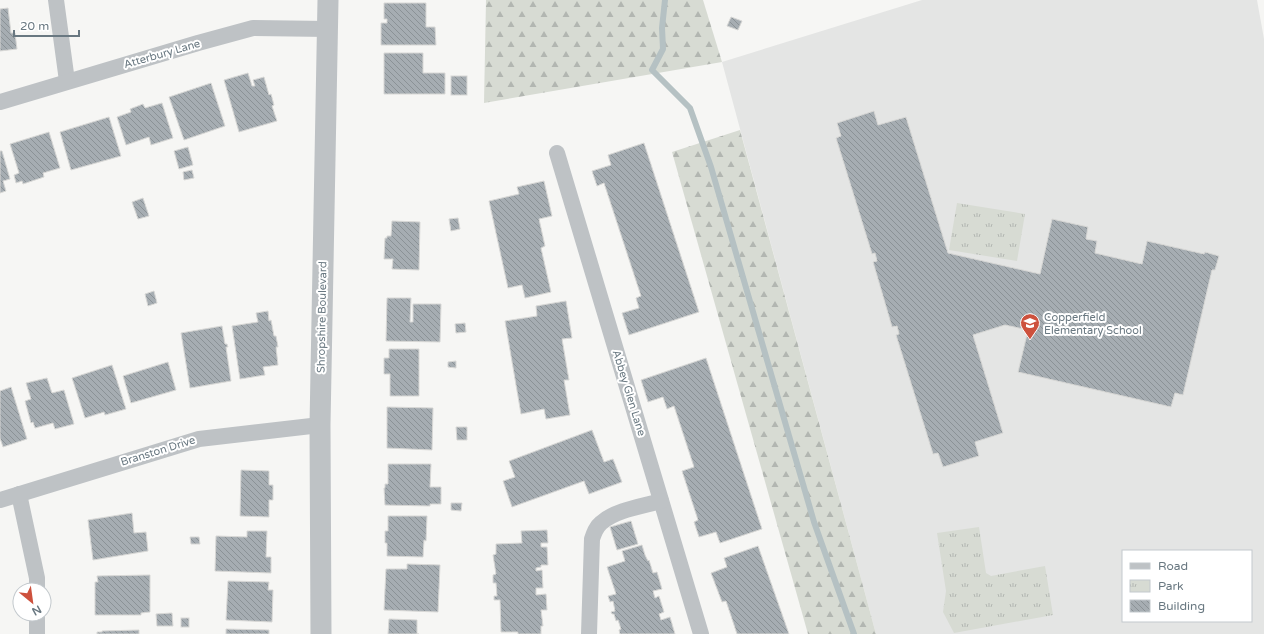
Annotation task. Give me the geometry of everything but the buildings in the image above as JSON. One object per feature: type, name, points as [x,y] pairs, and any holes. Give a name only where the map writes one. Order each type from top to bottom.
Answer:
[{"type":"street","points":[[56,0],[67,82]]},
{"type":"street","name":"Shropshire Boulevard","points":[[321,634],[320,425],[328,0]]},
{"type":"street","name":"Atterbury Lane","points":[[0,102],[253,28],[328,29]]},
{"type":"street","name":"Abbey Glen Lane","points":[[557,153],[700,634]]},
{"type":"street","name":"Branston Drive","points":[[0,500],[199,439],[320,425]]},
{"type":"street","points":[[19,494],[37,582]]},
{"type":"street","points":[[589,634],[592,539],[595,530],[601,522],[611,516],[628,509],[661,501]]},
{"type":"street","points":[[37,622],[37,634]]},
{"type":"shaded area","name":"Copperfield Elementary School","points":[[922,0],[1257,0],[1264,39],[1264,634],[876,634],[722,62]]},
{"type":"green space","points":[[486,0],[703,0],[722,62],[484,103]]},
{"type":"green space","points":[[740,130],[876,634],[808,634],[672,152]]},
{"type":"green space","points":[[957,203],[1025,214],[1017,261],[949,250]]},
{"type":"green space","points":[[979,527],[986,573],[991,576],[1045,566],[1053,615],[954,633],[943,612],[946,591],[937,533]]},
{"type":"waterway","points":[[665,0],[662,28],[663,49],[652,70],[690,108],[711,167],[814,522],[854,634]]},
{"type":"place","name":"Copperfield Elementary School","points":[[1030,340]]}]
